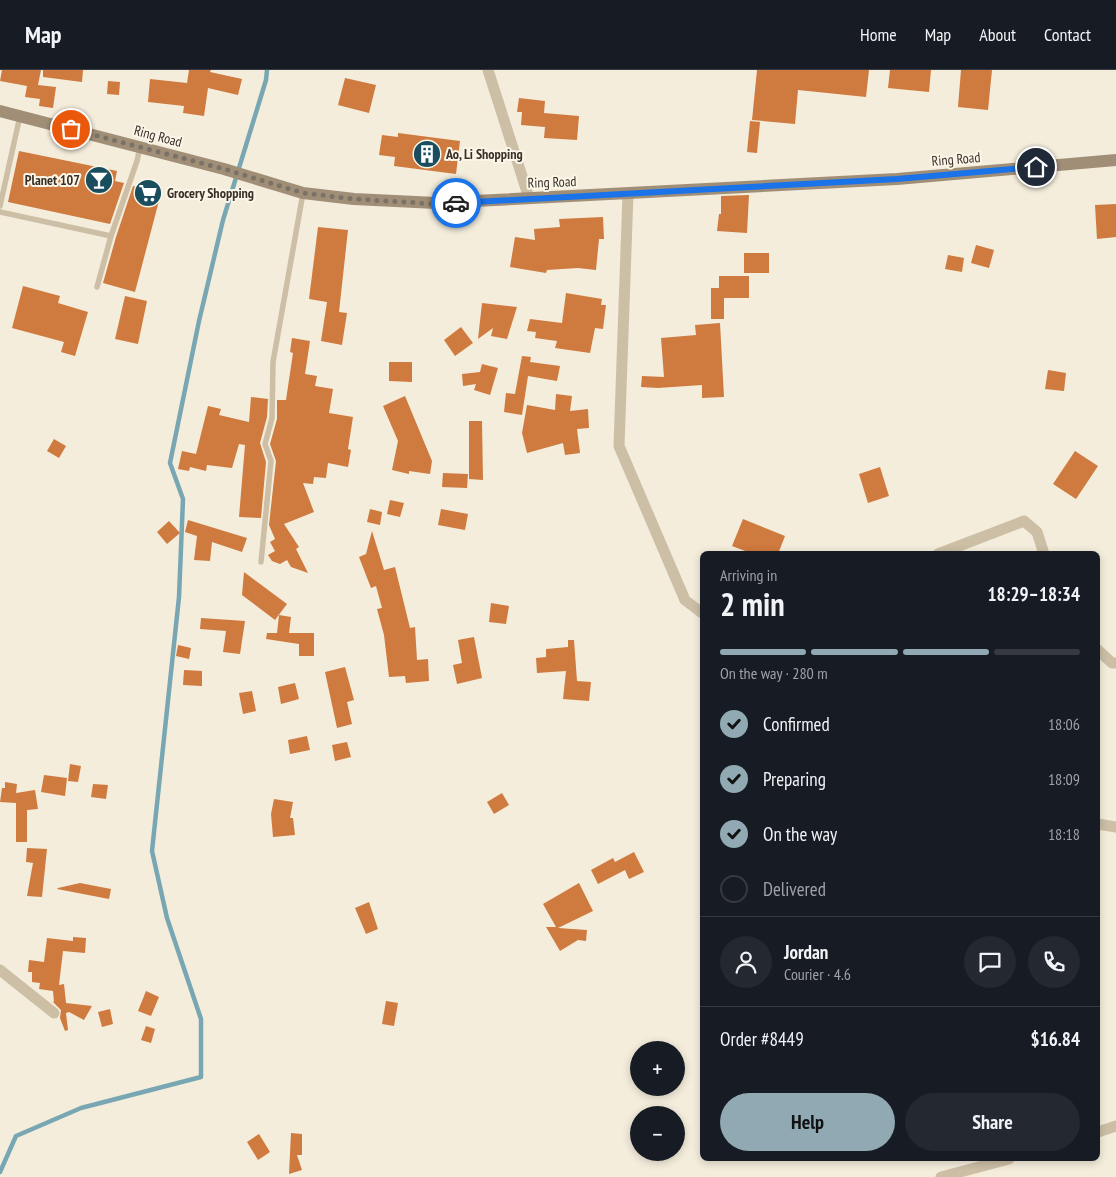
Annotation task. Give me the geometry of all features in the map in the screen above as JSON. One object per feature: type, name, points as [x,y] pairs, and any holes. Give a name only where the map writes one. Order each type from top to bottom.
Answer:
[{"type":"main road","name":"Ring Road","points":[[0,111],[224,169],[303,193],[354,199],[436,204],[897,179],[1116,160]]},
{"type":"street","points":[[488,70],[529,198]]},
{"type":"street","points":[[628,194],[619,446],[685,600],[700,611]]},
{"type":"street","points":[[946,551],[1024,521],[1037,532],[1043,551]]},
{"type":"street","points":[[1100,652],[1112,663],[1116,663]]},
{"type":"street","points":[[1100,824],[1116,828]]},
{"type":"street","points":[[0,970],[54,1013]]},
{"type":"street","points":[[1100,1131],[1116,1126]]},
{"type":"street","points":[[941,1177],[1001,1161]]},
{"type":"lane","points":[[0,206],[20,116]]},
{"type":"lane","points":[[97,287],[111,236],[138,161],[140,147]]},
{"type":"lane","points":[[261,562],[271,461],[265,444],[272,418],[273,362],[303,193]]},
{"type":"lane","points":[[0,212],[111,236]]},
{"type":"building","points":[[2,70],[41,70],[38,85],[56,87],[53,108],[39,106],[40,99],[25,97],[27,86],[0,81]]},
{"type":"building","points":[[43,70],[83,70],[82,82],[43,77]]},
{"type":"building","points":[[189,70],[211,70],[210,72],[242,79],[238,95],[208,88],[204,116],[183,113],[184,106],[148,102],[150,79],[187,83]]},
{"type":"building","points":[[757,70],[869,70],[866,97],[798,90],[795,124],[752,120]]},
{"type":"building","points":[[890,70],[931,70],[929,92],[888,88]]},
{"type":"building","points":[[961,70],[992,70],[988,110],[958,107]]},
{"type":"building","points":[[345,78],[376,85],[369,113],[338,105]]},
{"type":"building","points":[[108,81],[120,82],[119,95],[107,94]]},
{"type":"building","points":[[519,98],[545,101],[544,113],[579,116],[577,140],[544,138],[545,127],[521,125],[522,112],[517,112]]},
{"type":"building","points":[[750,121],[760,122],[757,153],[747,152]]},
{"type":"building","name":"Ao, Li Shopping","points":[[398,133],[460,141],[456,174],[394,166],[395,157],[379,155],[382,135],[398,137]]},
{"type":"building","points":[[19,151],[117,171],[115,181],[124,183],[110,224],[8,202]]},
{"type":"building","points":[[133,186],[161,193],[135,292],[103,283]]},
{"type":"building","points":[[749,195],[747,233],[717,231],[719,214],[721,214],[721,196]]},
{"type":"building","points":[[1116,204],[1116,237],[1097,239],[1095,205]]},
{"type":"building","points":[[603,217],[604,239],[599,239],[596,270],[578,268],[547,270],[546,273],[510,267],[515,237],[535,240],[534,229],[560,227],[559,219]]},
{"type":"building","points":[[318,227],[348,230],[339,312],[347,313],[342,345],[321,341],[327,302],[309,299]]},
{"type":"building","points":[[976,245],[994,250],[989,268],[971,263]]},
{"type":"building","points":[[744,253],[769,253],[769,273],[744,273]]},
{"type":"building","points":[[948,255],[964,258],[962,272],[945,269]]},
{"type":"building","points":[[719,276],[749,276],[749,298],[724,298],[724,319],[711,319],[711,288],[719,288]]},
{"type":"building","points":[[23,286],[60,296],[58,303],[88,312],[75,356],[61,352],[64,342],[12,328]]},
{"type":"building","points":[[566,293],[602,299],[601,305],[606,305],[603,329],[595,328],[590,353],[555,348],[557,341],[535,338],[536,332],[527,331],[530,319],[562,323]]},
{"type":"building","points":[[125,296],[147,301],[138,344],[115,339]]},
{"type":"building","points":[[482,303],[517,307],[507,339],[491,336],[493,328],[478,339]]},
{"type":"building","points":[[720,323],[724,397],[702,398],[702,385],[658,388],[641,387],[642,376],[664,377],[661,338],[696,335],[695,325]]},
{"type":"building","points":[[461,327],[473,343],[455,356],[444,340]]},
{"type":"building","points":[[292,338],[310,341],[305,374],[317,376],[315,386],[333,389],[329,413],[353,417],[348,449],[351,450],[348,467],[328,463],[326,478],[314,477],[313,484],[303,483],[314,512],[284,524],[299,547],[296,549],[308,573],[291,567],[287,560],[280,564],[272,561],[268,555],[275,551],[270,542],[275,539],[269,525],[276,461],[270,444],[277,419],[277,400],[286,400],[293,353],[290,352]]},
{"type":"building","points":[[522,356],[531,357],[530,362],[560,366],[557,381],[528,376],[522,415],[504,412],[506,393],[515,394]]},
{"type":"building","points":[[389,362],[412,362],[412,382],[389,381]]},
{"type":"building","points":[[482,364],[498,368],[490,395],[474,390],[476,384],[463,386],[462,374],[480,372]]},
{"type":"building","points":[[1048,370],[1066,373],[1064,391],[1045,389]]},
{"type":"building","points":[[556,394],[572,396],[570,411],[588,409],[589,428],[577,429],[580,453],[565,455],[563,443],[527,453],[522,433],[527,405],[555,410]]},
{"type":"building","points":[[405,396],[432,461],[430,474],[409,471],[409,474],[392,470],[398,441],[383,406]]},
{"type":"building","points":[[251,397],[268,399],[267,417],[260,443],[266,462],[261,518],[239,517],[245,445],[239,444],[232,468],[207,465],[206,471],[190,467],[189,471],[178,469],[182,451],[196,454],[208,406],[221,409],[219,415],[249,422]]},
{"type":"building","points":[[469,421],[482,421],[483,480],[469,479]]},
{"type":"building","points":[[54,439],[66,446],[59,458],[47,451]]},
{"type":"building","points":[[1075,451],[1098,466],[1076,499],[1053,484]]},
{"type":"building","points":[[880,467],[889,496],[868,503],[859,474]]},
{"type":"building","points":[[443,473],[468,474],[467,488],[442,487]]},
{"type":"building","points":[[390,500],[404,503],[400,517],[387,514]]},
{"type":"building","points":[[370,509],[382,512],[380,525],[367,522]]},
{"type":"building","points":[[441,509],[468,514],[465,530],[438,525]]},
{"type":"building","points":[[743,519],[785,536],[779,551],[745,551],[732,546]]},
{"type":"building","points":[[188,520],[247,538],[242,552],[212,542],[210,561],[194,560],[197,536],[185,532]]},
{"type":"building","points":[[169,521],[180,533],[167,544],[157,532]]},
{"type":"building","points":[[372,531],[384,570],[395,567],[410,628],[415,627],[417,660],[428,659],[429,681],[406,683],[405,676],[389,677],[384,635],[377,609],[382,608],[376,586],[371,588],[359,557],[366,554]]},
{"type":"building","points":[[244,572],[287,604],[275,620],[242,595]]},
{"type":"building","points":[[491,603],[509,606],[506,624],[489,622]]},
{"type":"building","points":[[279,615],[291,617],[289,633],[314,633],[314,656],[299,656],[299,644],[266,639],[267,633],[277,633]]},
{"type":"building","points":[[201,618],[245,621],[240,654],[223,652],[226,631],[200,629]]},
{"type":"building","points":[[474,637],[482,678],[457,684],[453,665],[462,663],[458,640]]},
{"type":"building","points":[[568,640],[574,640],[577,681],[591,682],[589,701],[563,699],[566,671],[537,673],[536,658],[546,657],[546,649],[568,647]]},
{"type":"building","points":[[178,645],[191,648],[189,659],[176,656]]},
{"type":"building","points":[[345,667],[354,700],[347,702],[352,724],[337,728],[325,672]]},
{"type":"building","points":[[184,670],[202,671],[202,686],[183,685]]},
{"type":"building","points":[[295,683],[299,699],[281,704],[278,687]]},
{"type":"building","points":[[252,691],[256,711],[243,714],[239,693]]},
{"type":"building","points":[[307,736],[310,750],[290,754],[288,740]]},
{"type":"building","points":[[347,742],[351,757],[335,761],[332,745]]},
{"type":"building","points":[[70,764],[81,766],[78,782],[68,781]]},
{"type":"building","points":[[44,775],[67,778],[65,796],[41,792]]},
{"type":"building","points":[[5,782],[17,784],[16,793],[35,790],[38,809],[27,810],[27,842],[16,842],[16,803],[0,802]]},
{"type":"building","points":[[93,784],[108,785],[106,799],[91,797]]},
{"type":"building","points":[[502,793],[509,805],[494,814],[487,802]]},
{"type":"building","points":[[274,799],[293,802],[290,818],[293,818],[295,835],[273,837],[271,814]]},
{"type":"building","points":[[27,848],[47,849],[42,897],[27,896],[33,863],[26,862]]},
{"type":"building","points":[[634,852],[644,872],[629,879],[625,870],[598,884],[591,870],[613,858],[615,862]]},
{"type":"building","points":[[80,883],[111,889],[109,899],[57,889]]},
{"type":"building","points":[[579,883],[593,911],[558,928],[587,930],[586,941],[578,940],[560,951],[546,927],[556,927],[543,904]]},
{"type":"building","points":[[369,902],[378,929],[366,934],[355,908]]},
{"type":"building","points":[[73,937],[86,938],[85,953],[63,951],[59,985],[64,984],[66,1003],[92,1006],[84,1020],[69,1012],[66,1013],[68,1030],[65,1031],[60,1018],[61,1010],[52,1001],[54,1002],[53,991],[39,989],[40,983],[32,982],[32,972],[28,972],[29,960],[44,962],[47,938],[73,941]]},
{"type":"building","points":[[146,991],[159,997],[151,1016],[138,1011]]},
{"type":"building","points":[[386,1001],[398,1003],[394,1026],[382,1024]]},
{"type":"building","points":[[110,1009],[113,1024],[102,1027],[98,1012]]},
{"type":"building","points":[[146,1026],[155,1029],[151,1043],[141,1040]]},
{"type":"building","points":[[291,1133],[302,1134],[302,1155],[297,1155],[302,1170],[289,1174]]},
{"type":"building","points":[[259,1134],[270,1152],[258,1160],[247,1142]]},
{"type":"waterway","points":[[0,1172],[16,1136],[81,1108],[201,1077],[201,1019],[167,918],[152,851],[179,597],[183,499],[170,463],[199,321],[223,220],[266,80],[267,70]]},
{"type":"way so far","points":[[71,129],[224,169],[303,193],[354,199],[436,204],[456,203]]},
{"type":"place","name":"Ao, Li Shopping","points":[[427,154]]},
{"type":"place","name":"Planet 107","points":[[99,180]]},
{"type":"place","name":"Grocery Shopping","points":[[148,193]]},
{"type":"route","points":[[456,203],[897,179],[1036,167]]}]
